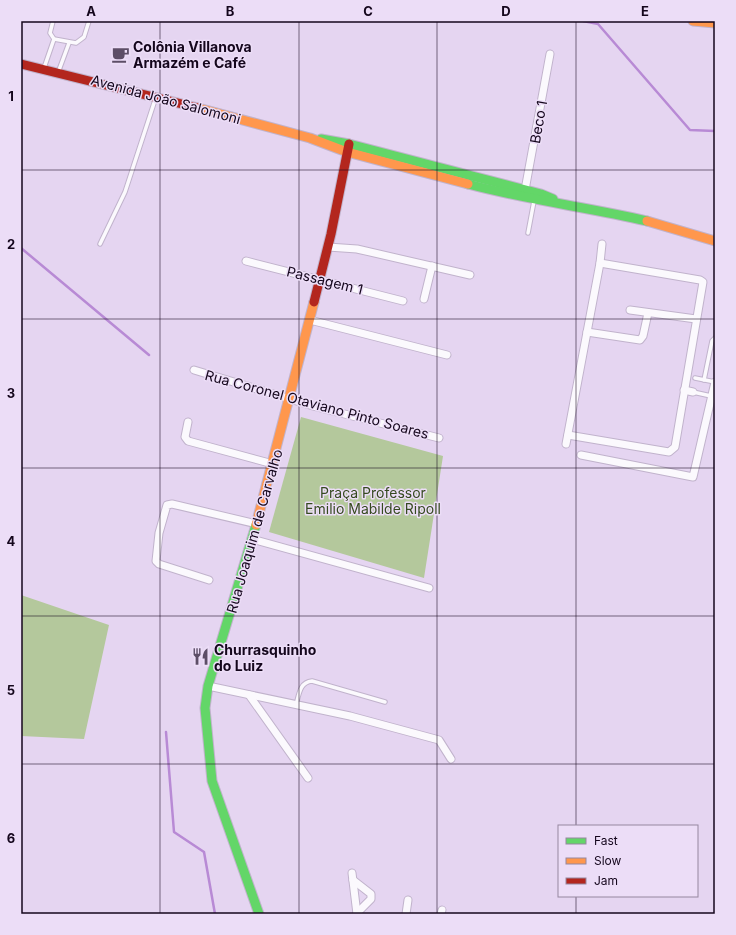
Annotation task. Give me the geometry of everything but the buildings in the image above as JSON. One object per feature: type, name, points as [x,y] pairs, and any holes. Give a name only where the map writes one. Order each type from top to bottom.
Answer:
[{"type":"main road","points":[[693,21],[715,23]]},
{"type":"main road","name":"Avenida João Salomoni","points":[[21,64],[44,68],[157,96],[535,200],[564,204],[654,223],[715,241]]},
{"type":"main road","name":"Avenida João Salomoni","points":[[348,148],[525,190],[564,204]]},
{"type":"main road","name":"Rua Joaquim de Carvalho","points":[[259,914],[212,781],[205,708],[208,686],[257,524],[291,399],[319,278],[328,247],[348,148]]},
{"type":"street","name":"Beco 1","points":[[525,190],[550,54]]},
{"type":"street","points":[[566,444],[600,264],[602,244]]},
{"type":"street","points":[[328,247],[357,250],[470,275]]},
{"type":"street","name":"Passagem 1","points":[[246,261],[319,278],[403,301]]},
{"type":"street","points":[[568,435],[671,451],[674,447],[696,319],[704,286],[700,280],[600,264]]},
{"type":"street","points":[[424,299],[432,266]]},
{"type":"street","points":[[630,310],[696,319]]},
{"type":"street","points":[[587,332],[640,340],[643,336],[648,313]]},
{"type":"street","points":[[310,320],[447,355]]},
{"type":"street","name":"Rua Coronel Otaviano Pinto Soares","points":[[194,370],[291,399],[439,438]]},
{"type":"street","points":[[687,376],[695,378]]},
{"type":"street","points":[[581,455],[693,477],[715,382]]},
{"type":"street","points":[[684,390],[693,392]]},
{"type":"street","points":[[188,422],[185,437],[188,441],[273,464]]},
{"type":"street","points":[[209,580],[159,564],[156,561],[159,533],[167,505],[172,504],[257,524]]},
{"type":"street","points":[[252,539],[429,588]]},
{"type":"street","points":[[208,686],[350,716],[439,740],[451,759]]},
{"type":"street","points":[[249,695],[308,778]]},
{"type":"street","points":[[352,877],[371,894],[371,899],[357,914],[352,877]]},
{"type":"street","points":[[406,914],[408,900]]},
{"type":"lane","points":[[53,21],[50,33],[54,39],[69,43],[79,42],[84,37],[90,21]]},
{"type":"lane","points":[[44,68],[54,39]]},
{"type":"lane","points":[[59,72],[69,43]]},
{"type":"lane","points":[[100,244],[125,192],[157,96]]},
{"type":"lane","points":[[528,233],[535,200]]},
{"type":"lane","points":[[704,380],[712,341],[715,338]]},
{"type":"lane","points":[[695,378],[715,382]]},
{"type":"lane","points":[[693,392],[711,396]]},
{"type":"lane","points":[[296,705],[302,684],[306,681],[312,681],[384,702]]},
{"type":"green space","name":"Praça Professor Emilio Mabilde Ripoll","points":[[301,417],[443,456],[424,578],[269,532]]},
{"type":"green space","points":[[21,595],[109,625],[84,739],[21,736]]},
{"type":"waterway","points":[[583,21],[598,24],[690,130],[715,131]]},
{"type":"waterway","points":[[21,248],[149,355]]},
{"type":"waterway","points":[[166,732],[174,832],[204,852],[215,914]]},
{"type":"traffic: fast","points":[[321,139],[349,144],[541,194],[553,199]]},
{"type":"traffic: fast","points":[[468,184],[512,195],[647,221]]},
{"type":"traffic: fast","points":[[256,525],[208,686],[205,708],[212,781],[259,914]]},
{"type":"traffic: slow","points":[[693,21],[715,23]]},
{"type":"traffic: slow","points":[[198,108],[310,138],[347,152],[468,184]]},
{"type":"traffic: slow","points":[[647,221],[715,241]]},
{"type":"traffic: slow","points":[[256,525],[314,302]]},
{"type":"traffic: jam","points":[[21,64],[198,108]]},
{"type":"traffic: jam","points":[[314,302],[331,234],[349,144]]},
{"type":"place","name":"Colônia Villanova Armazém e Café","points":[[120,54]]},
{"type":"place","name":"Churrasquinho do Luiz","points":[[201,657]]}]
